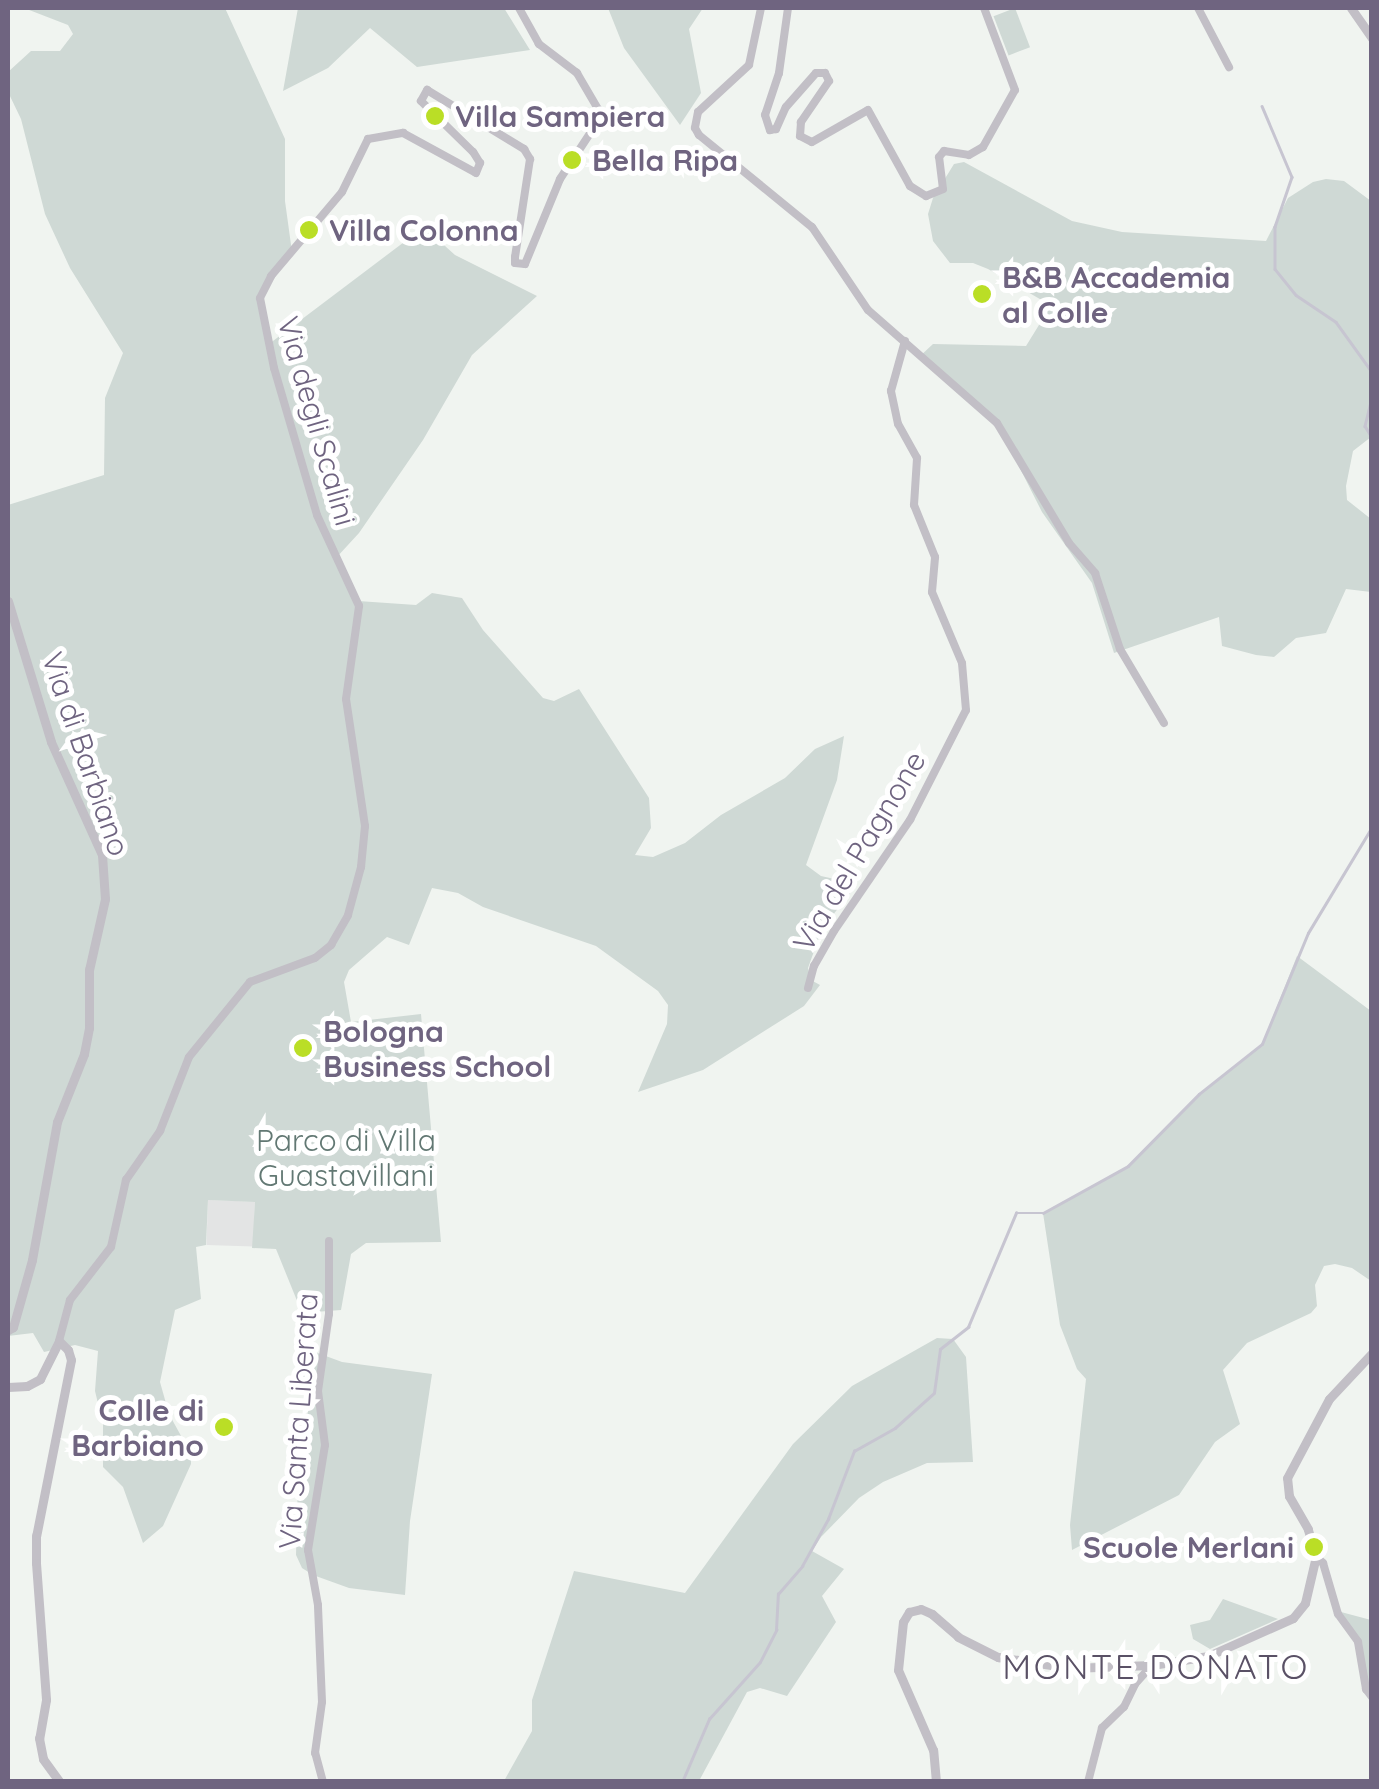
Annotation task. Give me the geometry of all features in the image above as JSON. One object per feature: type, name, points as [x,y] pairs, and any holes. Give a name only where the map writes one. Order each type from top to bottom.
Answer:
[{"type":"street","name":"Via degli Scalini","points":[[59,1341],[70,1300],[111,1247],[126,1180],[160,1131],[189,1057],[250,982],[315,958],[331,945],[348,914],[361,868],[364,826],[346,699],[358,606],[317,514],[261,313],[264,286],[342,192],[368,139],[402,133],[476,172],[480,163],[473,152],[421,101],[426,90],[524,149],[530,159],[514,257],[515,263],[525,264],[560,179],[595,126],[598,109],[577,73],[539,44],[519,8]]},
{"type":"street","points":[[761,8],[748,65],[698,112],[695,128],[812,227],[868,310],[997,424],[1069,543],[1096,573],[1120,649],[1164,723]]},
{"type":"street","points":[[788,8],[779,73],[765,116],[770,130],[776,128],[786,107],[816,73],[826,73],[830,81],[801,122],[800,136],[812,142],[868,110],[910,186],[926,196],[943,189],[939,156],[944,151],[969,155],[983,146],[1015,90],[984,8]]},
{"type":"street","points":[[1198,8],[1230,67]]},
{"type":"street","points":[[1350,8],[1372,38]]},
{"type":"street","name":"Via del Pagnone","points":[[808,988],[814,966],[834,931],[910,820],[966,710],[962,664],[932,592],[934,557],[914,505],[917,458],[898,424],[891,391],[906,341]]},
{"type":"street","name":"Via di Barbiano","points":[[8,601],[52,742],[102,854],[105,900],[89,970],[89,1028],[84,1054],[58,1122],[32,1260],[13,1327],[8,1330]]},
{"type":"street","name":"Via Santa Liberata","points":[[322,1782],[315,1753],[322,1702],[319,1620],[308,1550],[325,1445],[318,1391],[331,1289],[329,1240]]},
{"type":"street","points":[[8,1387],[27,1386],[40,1378],[59,1341]]},
{"type":"street","points":[[59,1341],[71,1360],[36,1536],[36,1563],[46,1700],[39,1738],[42,1759],[60,1782]]},
{"type":"street","points":[[1372,1353],[1329,1399],[1287,1478],[1288,1496],[1308,1529],[1338,1614],[1358,1642],[1366,1689],[1372,1696]]},
{"type":"street","points":[[936,1782],[933,1750],[898,1670],[903,1622],[908,1612],[921,1609],[932,1614],[958,1637],[998,1657],[1072,1668],[1177,1662],[1246,1642],[1292,1618],[1305,1603],[1316,1556]]},
{"type":"street","points":[[1088,1782],[1102,1728],[1124,1707],[1135,1684],[1152,1665]]},
{"type":"shaded area","points":[[208,1200],[255,1202],[253,1247],[206,1245]]},
{"type":"green space","name":"Parco di Villa Guastavillani","points":[[24,8],[225,8],[285,139],[285,201],[292,252],[262,287],[269,344],[424,227],[455,255],[537,296],[472,355],[423,440],[359,533],[336,558],[358,601],[416,605],[432,593],[462,598],[483,630],[543,698],[554,701],[579,689],[649,798],[651,828],[635,855],[653,857],[685,843],[721,815],[785,778],[815,749],[844,736],[837,780],[806,865],[821,876],[857,884],[822,929],[808,968],[811,980],[820,985],[804,1006],[703,1070],[638,1092],[667,1024],[668,1005],[658,991],[596,946],[483,907],[458,893],[432,888],[409,945],[387,937],[349,970],[344,982],[351,1022],[421,1014],[441,1242],[366,1243],[351,1254],[341,1310],[302,1313],[276,1249],[252,1248],[255,1202],[208,1200],[206,1245],[196,1247],[201,1299],[175,1310],[160,1382],[169,1414],[191,1454],[191,1464],[163,1526],[143,1543],[123,1487],[103,1467],[103,1424],[95,1391],[98,1351],[75,1345],[44,1352],[33,1333],[8,1336],[8,505],[104,475],[105,398],[123,353],[70,268],[45,214],[21,119],[8,92],[8,72],[31,51],[60,51],[73,34],[68,25]]},
{"type":"green space","points":[[298,8],[504,8],[530,50],[417,67],[370,28],[328,68],[283,91]]},
{"type":"green space","points":[[608,8],[703,8],[689,29],[701,93],[680,125],[624,48]]},
{"type":"green space","points":[[1015,8],[1030,47],[1009,55],[994,16]]},
{"type":"green space","points":[[964,162],[1072,221],[1122,232],[1266,241],[1288,198],[1313,182],[1326,179],[1344,181],[1371,201],[1371,437],[1353,451],[1346,486],[1347,500],[1371,519],[1371,592],[1346,589],[1326,633],[1296,638],[1274,657],[1256,655],[1222,646],[1219,617],[1114,653],[1092,583],[1042,512],[997,423],[918,358],[933,344],[1026,346],[1047,312],[1045,302],[988,269],[973,263],[950,263],[933,241],[928,214],[933,198],[954,164]]},
{"type":"green space","points":[[1297,956],[1371,1011],[1371,1281],[1352,1268],[1324,1266],[1315,1285],[1317,1306],[1311,1313],[1247,1343],[1223,1370],[1240,1424],[1215,1442],[1179,1495],[1072,1550],[1070,1525],[1086,1379],[1077,1369],[1060,1325],[1043,1213],[1128,1166],[1199,1094],[1262,1044]]},
{"type":"green space","points":[[937,1338],[953,1339],[966,1357],[973,1462],[927,1463],[883,1482],[859,1498],[821,1537],[812,1551],[844,1569],[822,1596],[836,1622],[787,1696],[760,1688],[747,1692],[699,1781],[504,1781],[532,1731],[532,1700],[574,1571],[685,1593],[793,1444],[852,1386]]},
{"type":"green space","points":[[315,1352],[342,1362],[432,1374],[410,1521],[405,1595],[349,1588],[313,1575],[302,1568],[296,1555],[298,1479],[308,1411],[299,1360]]},
{"type":"green space","points":[[1223,1599],[1278,1619],[1210,1649],[1193,1639],[1190,1625],[1210,1620]]},
{"type":"green space","points":[[1338,1614],[1371,1620],[1371,1697],[1361,1654]]},
{"type":"waterway","points":[[1262,106],[1292,177],[1275,227],[1275,269],[1296,295],[1336,322],[1372,372]]},
{"type":"waterway","points":[[1372,398],[1365,426],[1372,437]]},
{"type":"waterway","points":[[682,1782],[709,1719],[760,1662],[776,1630],[778,1594],[802,1566],[828,1519],[854,1451],[895,1428],[934,1393],[940,1349],[968,1327],[1016,1213],[1043,1213],[1128,1166],[1199,1094],[1262,1044],[1308,933],[1372,827]]},
{"type":"place","name":"Villa Sampiera","points":[[435,116]]},
{"type":"place","name":"Bella Ripa","points":[[572,160]]},
{"type":"place","name":"Villa Colonna","points":[[309,230]]},
{"type":"place","name":"B&B Accademia al Colle","points":[[982,294]]},
{"type":"place","name":"Bologna Business School","points":[[303,1048]]},
{"type":"place","name":"Colle di Barbiano","points":[[224,1427]]},
{"type":"place","name":"Scuole Merlani","points":[[1314,1547]]},
{"type":"district","name":"MONTE DONATO","points":[[1156,1666]]}]
